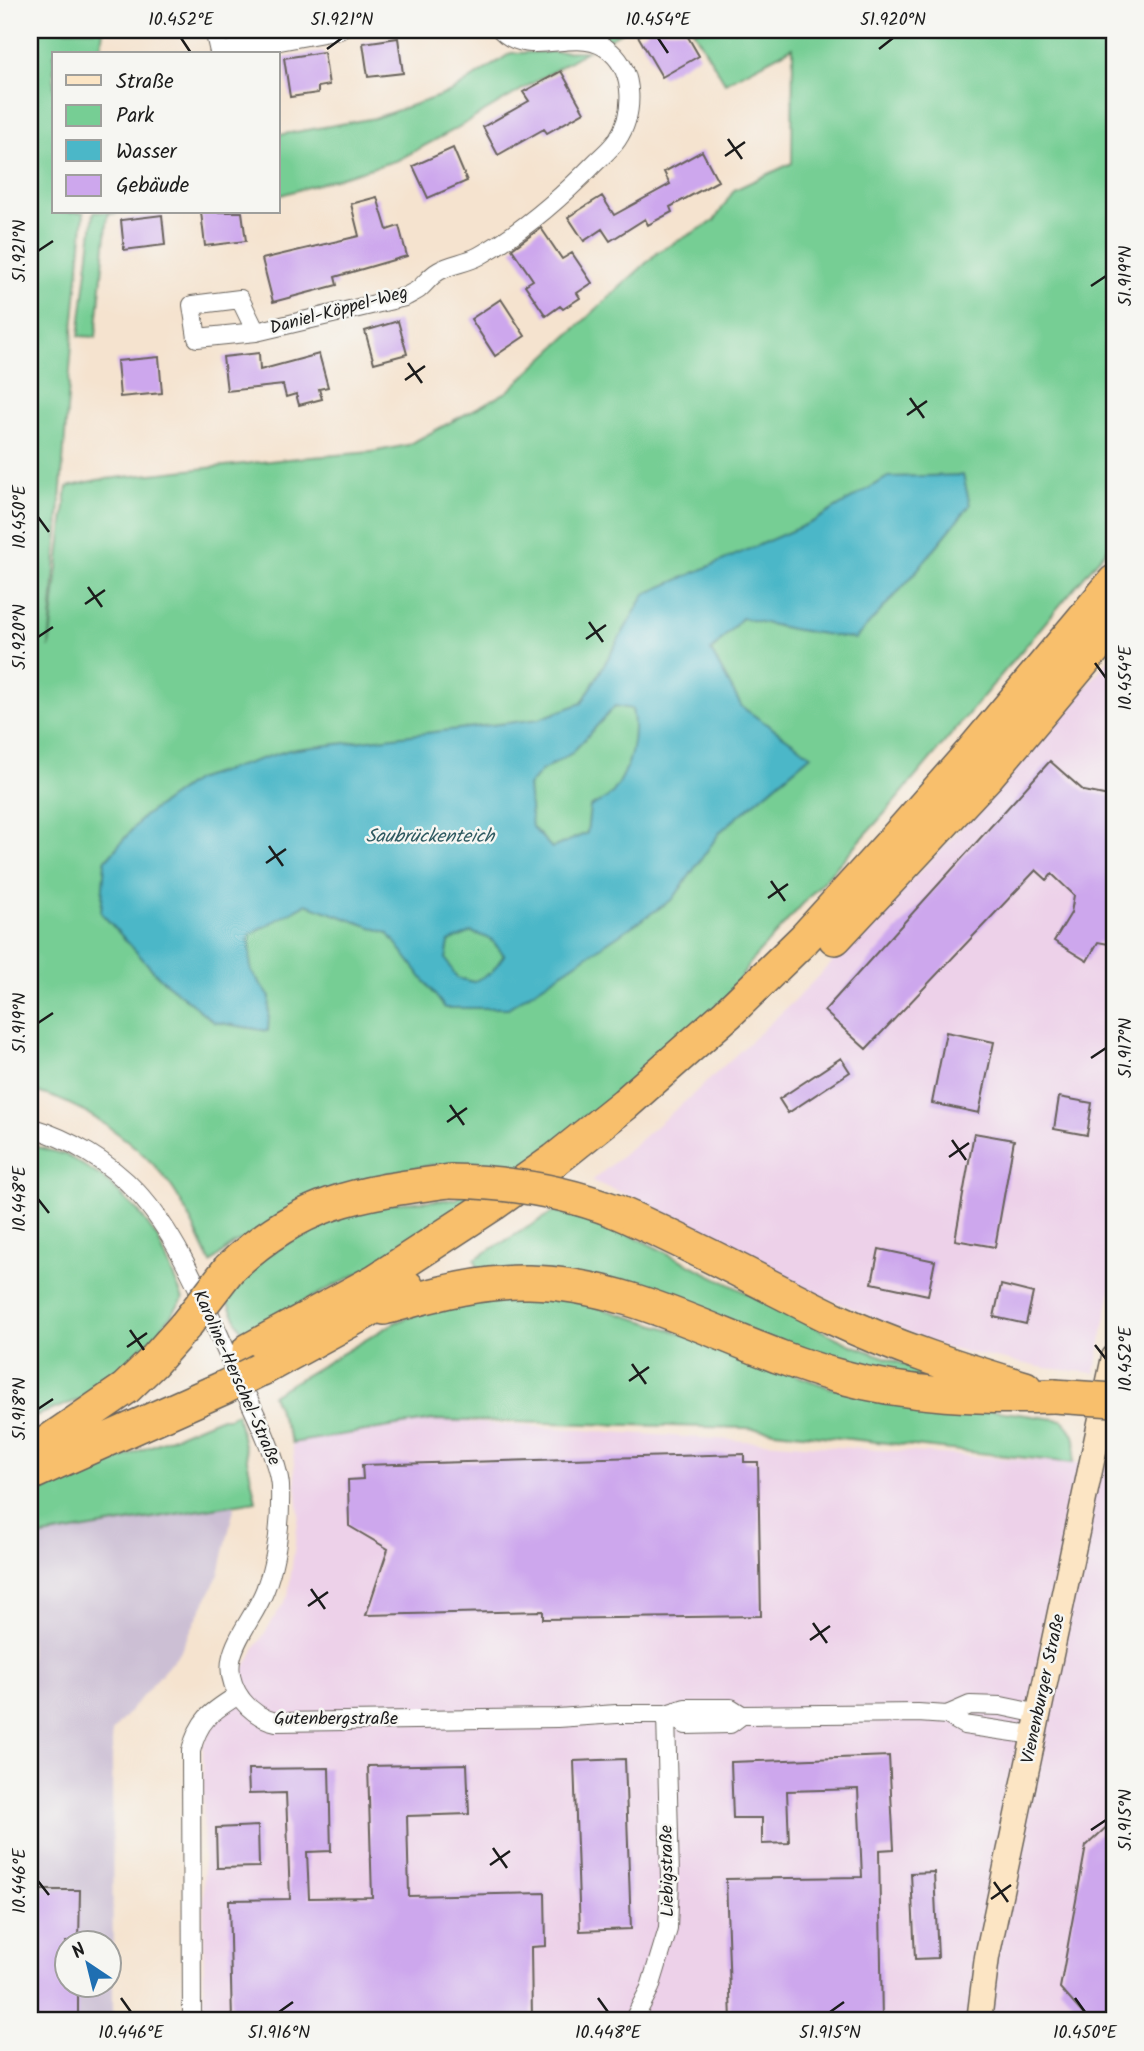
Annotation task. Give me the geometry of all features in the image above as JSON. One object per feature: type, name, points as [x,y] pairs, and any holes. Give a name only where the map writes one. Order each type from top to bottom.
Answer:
[{"type":"highway","points":[[254,1360],[493,1204],[605,1120],[727,1014],[804,939],[970,754],[1114,582]]},
{"type":"highway","points":[[366,1312],[531,1205],[640,1122],[736,1037],[821,953],[988,775],[1114,625]]},
{"type":"highway","points":[[39,1445],[126,1388],[153,1362],[229,1269],[267,1237],[320,1207],[379,1190],[450,1181],[543,1189],[615,1210],[669,1234],[836,1319],[901,1347],[1054,1396]]},
{"type":"highway","points":[[30,1474],[83,1452],[254,1360],[366,1312],[457,1288],[494,1283],[532,1282],[592,1289],[659,1308],[837,1376],[906,1391],[983,1398],[1054,1396],[1114,1400]]},
{"type":"highway","points":[[39,1445],[146,1401],[218,1379]]},
{"type":"street","points":[[214,30],[219,52],[268,35],[340,30]]},
{"type":"street","name":"Daniel-Köppel-Weg","points":[[256,332],[405,297],[440,270],[477,257],[548,209],[618,140],[629,109],[629,84],[610,50],[597,44],[577,41],[535,45],[514,40],[501,30]]},
{"type":"street","name":"Karoline-Herschel-Straße","points":[[30,1127],[59,1138],[104,1163],[131,1186],[156,1214],[194,1283],[252,1406],[275,1463],[279,1481],[278,1537],[265,1591],[234,1647],[230,1660],[232,1686],[238,1695]]},
{"type":"street","name":"Vienenburger Straße","points":[[979,2021],[987,1957],[1114,1357]]},
{"type":"street","points":[[192,2021],[191,1751],[202,1721],[238,1695]]},
{"type":"street","name":"Gutenbergstraße","points":[[238,1695],[247,1707],[259,1716],[276,1722],[666,1714],[685,1708],[731,1708],[742,1715],[947,1715],[964,1725],[1036,1724]]},
{"type":"street","name":"Liebigstraße","points":[[633,2021],[650,1988],[668,1929],[670,1878],[666,1714]]},
{"type":"shaded area","points":[[1114,652],[1114,1274],[1095,1373],[1045,1368],[946,1348],[795,1284],[636,1199],[592,1181],[689,1098],[794,1001],[946,845],[1089,684]]},
{"type":"shaded area","points":[[433,1420],[1073,1463],[1114,1461],[1114,2021],[204,2021],[203,1745],[254,1650],[288,1596],[299,1514],[292,1443]]},
{"type":"shaded area","points":[[235,1504],[219,1574],[180,1652],[112,1732],[113,1928],[52,1928],[52,1998],[113,1998],[113,2021],[30,2021],[30,1538]]},
{"type":"green space","points":[[30,30],[103,30],[100,52],[52,52],[52,214],[84,214],[49,648],[67,487],[97,480],[372,452],[408,445],[507,392],[658,252],[714,221],[734,190],[792,163],[793,47],[725,83],[693,30],[1114,30],[1114,541],[885,813],[752,960],[732,992],[645,1071],[521,1169],[369,1268],[243,1333],[224,1296],[248,1266],[353,1206],[457,1199],[482,1165],[432,1165],[387,1174],[233,1244],[211,1263],[177,1195],[144,1155],[108,1126],[88,1114],[49,1096],[30,1091]]},
{"type":"green space","points":[[510,30],[625,30],[609,39],[580,32],[535,35]]},
{"type":"green space","points":[[587,51],[398,160],[280,195],[280,135],[375,118],[451,92],[511,53]]},
{"type":"green space","points":[[94,214],[108,214],[96,337],[79,336]]},
{"type":"green space","points":[[30,1145],[66,1155],[102,1177],[138,1211],[158,1239],[183,1299],[147,1348],[95,1394],[30,1418]]},
{"type":"green space","points":[[555,1211],[625,1232],[849,1344],[911,1367],[967,1382],[948,1388],[479,1272],[475,1259]]},
{"type":"green space","points":[[505,1293],[570,1299],[666,1328],[831,1388],[1062,1420],[1074,1434],[1073,1463],[747,1428],[433,1420],[292,1443],[272,1395],[396,1322],[453,1301]]},
{"type":"green space","points":[[237,1413],[256,1501],[30,1538],[30,1496]]},
{"type":"water","name":"Saubrückenteich","points":[[963,475],[970,505],[910,579],[855,639],[742,618],[711,651],[742,707],[811,755],[721,831],[673,899],[508,1008],[445,1008],[388,933],[306,904],[249,935],[251,971],[270,997],[268,1031],[214,1022],[159,977],[101,913],[105,861],[143,817],[195,780],[289,750],[539,719],[582,703],[645,594],[812,522],[888,477]],"holes":[[[615,706],[632,709],[634,719],[633,741],[624,774],[611,794],[590,807],[587,833],[552,848],[532,827],[528,786],[541,771],[572,753]],[[471,932],[491,939],[504,955],[491,973],[473,982],[457,978],[446,959],[449,942]]]},
{"type":"building","points":[[649,30],[684,30],[699,56],[662,77],[638,36]]},
{"type":"building","points":[[398,38],[403,73],[368,77],[363,43]]},
{"type":"building","points":[[324,52],[329,85],[318,87],[318,93],[290,97],[284,58]]},
{"type":"building","points":[[561,71],[584,112],[547,133],[544,129],[498,155],[483,127],[529,101],[523,92]]},
{"type":"building","points":[[453,148],[467,181],[428,198],[413,166]]},
{"type":"building","points":[[702,151],[718,181],[670,207],[672,212],[648,225],[645,219],[610,241],[602,229],[584,241],[568,217],[602,196],[614,215],[670,184],[664,172]]},
{"type":"building","points":[[377,197],[387,230],[399,226],[407,256],[335,277],[337,285],[273,302],[262,259],[359,236],[351,204]]},
{"type":"building","points":[[201,214],[242,214],[246,241],[205,246]]},
{"type":"building","points":[[162,215],[165,245],[124,250],[121,220]]},
{"type":"building","points":[[541,228],[562,259],[572,253],[592,283],[577,293],[580,298],[563,309],[560,306],[546,316],[525,285],[533,280],[512,249]]},
{"type":"building","points":[[501,299],[525,336],[495,356],[471,319]]},
{"type":"building","points":[[398,321],[407,354],[374,363],[365,331]]},
{"type":"building","points":[[259,353],[260,370],[319,354],[328,387],[319,389],[322,399],[299,405],[296,394],[286,397],[283,385],[227,391],[223,357]]},
{"type":"building","points":[[159,357],[162,393],[120,397],[117,361]]},
{"type":"building","points":[[1050,761],[1084,791],[1114,797],[1114,945],[1098,942],[1087,961],[1054,941],[1071,913],[1074,895],[1052,874],[1047,880],[1036,870],[866,1049],[824,1011]]},
{"type":"building","points":[[946,1032],[994,1042],[979,1113],[932,1103]]},
{"type":"building","points":[[841,1058],[850,1072],[788,1113],[779,1099]]},
{"type":"building","points":[[1059,1097],[1092,1103],[1087,1135],[1054,1129]]},
{"type":"building","points":[[974,1133],[1014,1140],[995,1247],[955,1240]]},
{"type":"building","points":[[879,1249],[935,1261],[928,1295],[872,1283]]},
{"type":"building","points":[[1001,1285],[1033,1293],[1026,1324],[994,1317]]},
{"type":"building","points":[[744,1454],[744,1462],[758,1462],[761,1616],[543,1619],[543,1611],[366,1615],[388,1549],[349,1526],[348,1480],[363,1479],[362,1465]]},
{"type":"building","points":[[889,1756],[894,1849],[879,1850],[882,2021],[731,2021],[726,1879],[862,1877],[858,1789],[787,1791],[789,1843],[762,1844],[762,1818],[733,1818],[731,1762]]},
{"type":"building","points":[[625,1759],[631,1929],[580,1931],[574,1761]]},
{"type":"building","points":[[467,1764],[469,1814],[407,1816],[409,1896],[545,1893],[546,1946],[531,1947],[532,2021],[232,2021],[229,1900],[290,1899],[286,1793],[249,1794],[248,1769],[329,1768],[331,1851],[307,1852],[309,1898],[372,1897],[368,1766]]},
{"type":"building","points":[[1114,1820],[1114,2011],[1103,2021],[1089,2021],[1060,1988],[1086,1846]]},
{"type":"building","points":[[258,1826],[259,1867],[217,1868],[216,1828]]},
{"type":"building","points":[[934,1872],[938,1958],[915,1959],[911,1873]]},
{"type":"building","points":[[30,1890],[80,1890],[79,1928],[52,1928],[52,1998],[78,1998],[78,2021],[30,2021]]}]
